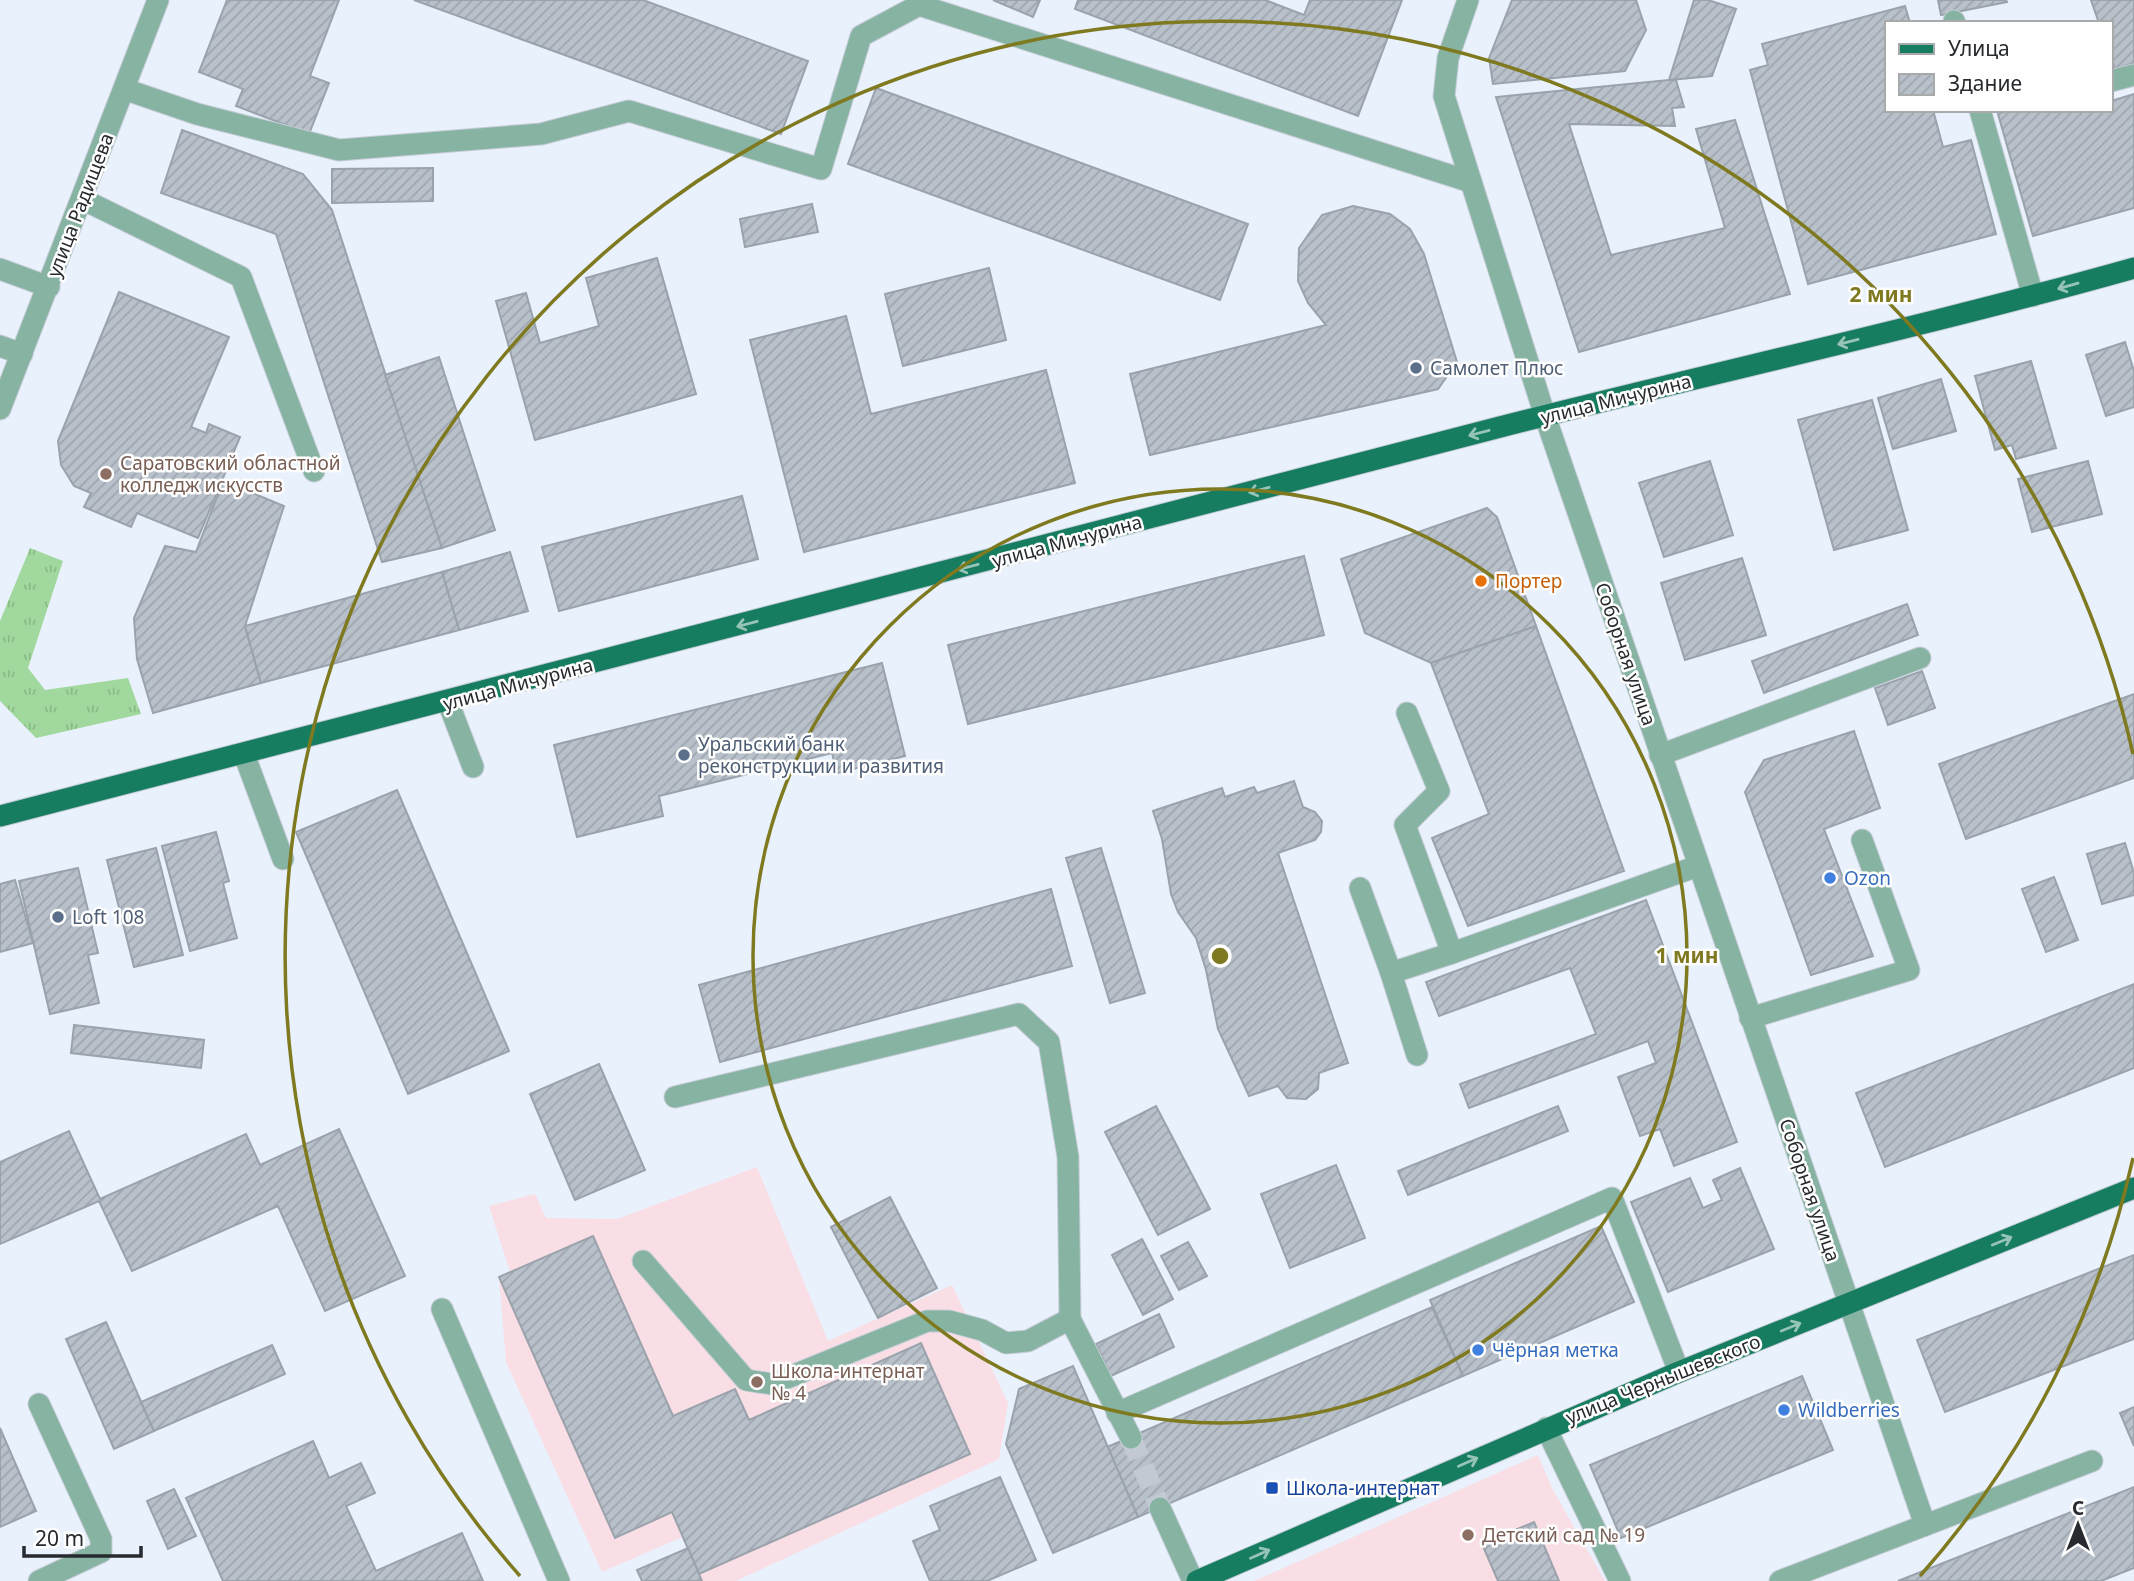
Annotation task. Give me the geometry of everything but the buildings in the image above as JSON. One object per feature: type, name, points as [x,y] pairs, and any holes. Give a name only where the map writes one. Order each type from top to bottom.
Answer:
[{"type":"main road","name":"улица Мичурина","points":[[0,816],[1545,416],[2033,296],[2134,268]]},
{"type":"main road","name":"улица Чернышевского","points":[[1195,1581],[1679,1372],[2134,1188]]},
{"type":"street","name":"улица Радищева","points":[[0,409],[158,0]]},
{"type":"street","name":"Соборная улица","points":[[1468,0],[1448,58],[1444,96],[1545,416],[1925,1525]]},
{"type":"street","points":[[124,89],[197,114],[339,150],[541,134],[629,111],[821,169],[861,36],[919,5],[1471,182]]},
{"type":"street","points":[[2113,80],[2134,75]]},
{"type":"street","points":[[1981,112],[2033,296]]},
{"type":"street","points":[[82,199],[241,277],[314,471]]},
{"type":"street","points":[[0,269],[49,287]]},
{"type":"street","points":[[0,346],[22,354]]},
{"type":"street","points":[[1660,755],[1920,658]]},
{"type":"street","points":[[448,702],[473,767]]},
{"type":"street","points":[[1408,713],[1439,792],[1405,825],[1452,953]]},
{"type":"street","points":[[244,754],[283,859]]},
{"type":"street","points":[[1750,1018],[1909,970],[1861,840]]},
{"type":"street","points":[[1391,974],[1698,866]]},
{"type":"street","points":[[1360,888],[1417,1055]]},
{"type":"street","points":[[675,1097],[1019,1014],[1049,1042],[1069,1157],[1070,1319],[1131,1438]]},
{"type":"street","points":[[1117,1413],[1612,1198],[1679,1372]]},
{"type":"street","points":[[643,1261],[746,1380],[772,1384],[927,1321],[949,1321],[982,1330],[1006,1343],[1028,1341],[1070,1319]]},
{"type":"street","points":[[442,1309],[559,1581]]},
{"type":"street","points":[[39,1404],[102,1539],[101,1552],[39,1581]]},
{"type":"street","points":[[1546,1428],[1620,1581]]},
{"type":"street","points":[[1780,1581],[2092,1461]]},
{"type":"street","points":[[1160,1508],[1195,1581]]},
{"type":"shaded area","name":"Школа-интернат № 4","points":[[757,1167],[828,1341],[952,1285],[1008,1403],[999,1459],[736,1581],[702,1581],[682,1537],[602,1572],[506,1362],[499,1277],[510,1272],[489,1206],[535,1194],[546,1218],[617,1219]]},
{"type":"shaded area","name":"Детский сад № 19","points":[[1538,1455],[1552,1488],[1605,1581],[1254,1581]]},
{"type":"green space","points":[[30,548],[63,561],[28,668],[45,690],[128,678],[141,714],[36,738],[0,701],[0,621]]},
{"type":"tunnel","points":[[1131,1438],[1160,1508]]},
{"type":"place","name":"Самолет Плюс","points":[[1416,368]]},
{"type":"place","name":"Саратовский областной колледж искусств","points":[[106,474]]},
{"type":"place","name":"Портер","points":[[1481,581]]},
{"type":"place","name":"Уральский банк реконструкции и развития","points":[[684,755]]},
{"type":"place","name":"Ozon","points":[[1830,878]]},
{"type":"place","name":"Loft 108","points":[[58,917]]},
{"type":"place","name":"Чёрная метка","points":[[1478,1350]]},
{"type":"place","name":"Школа-интернат № 4","points":[[757,1382]]},
{"type":"place","name":"Wildberries","points":[[1784,1410]]},
{"type":"place","name":"Школа-интернат","points":[[1272,1488]]},
{"type":"place","name":"Детский сад № 19","points":[[1468,1535]]}]
